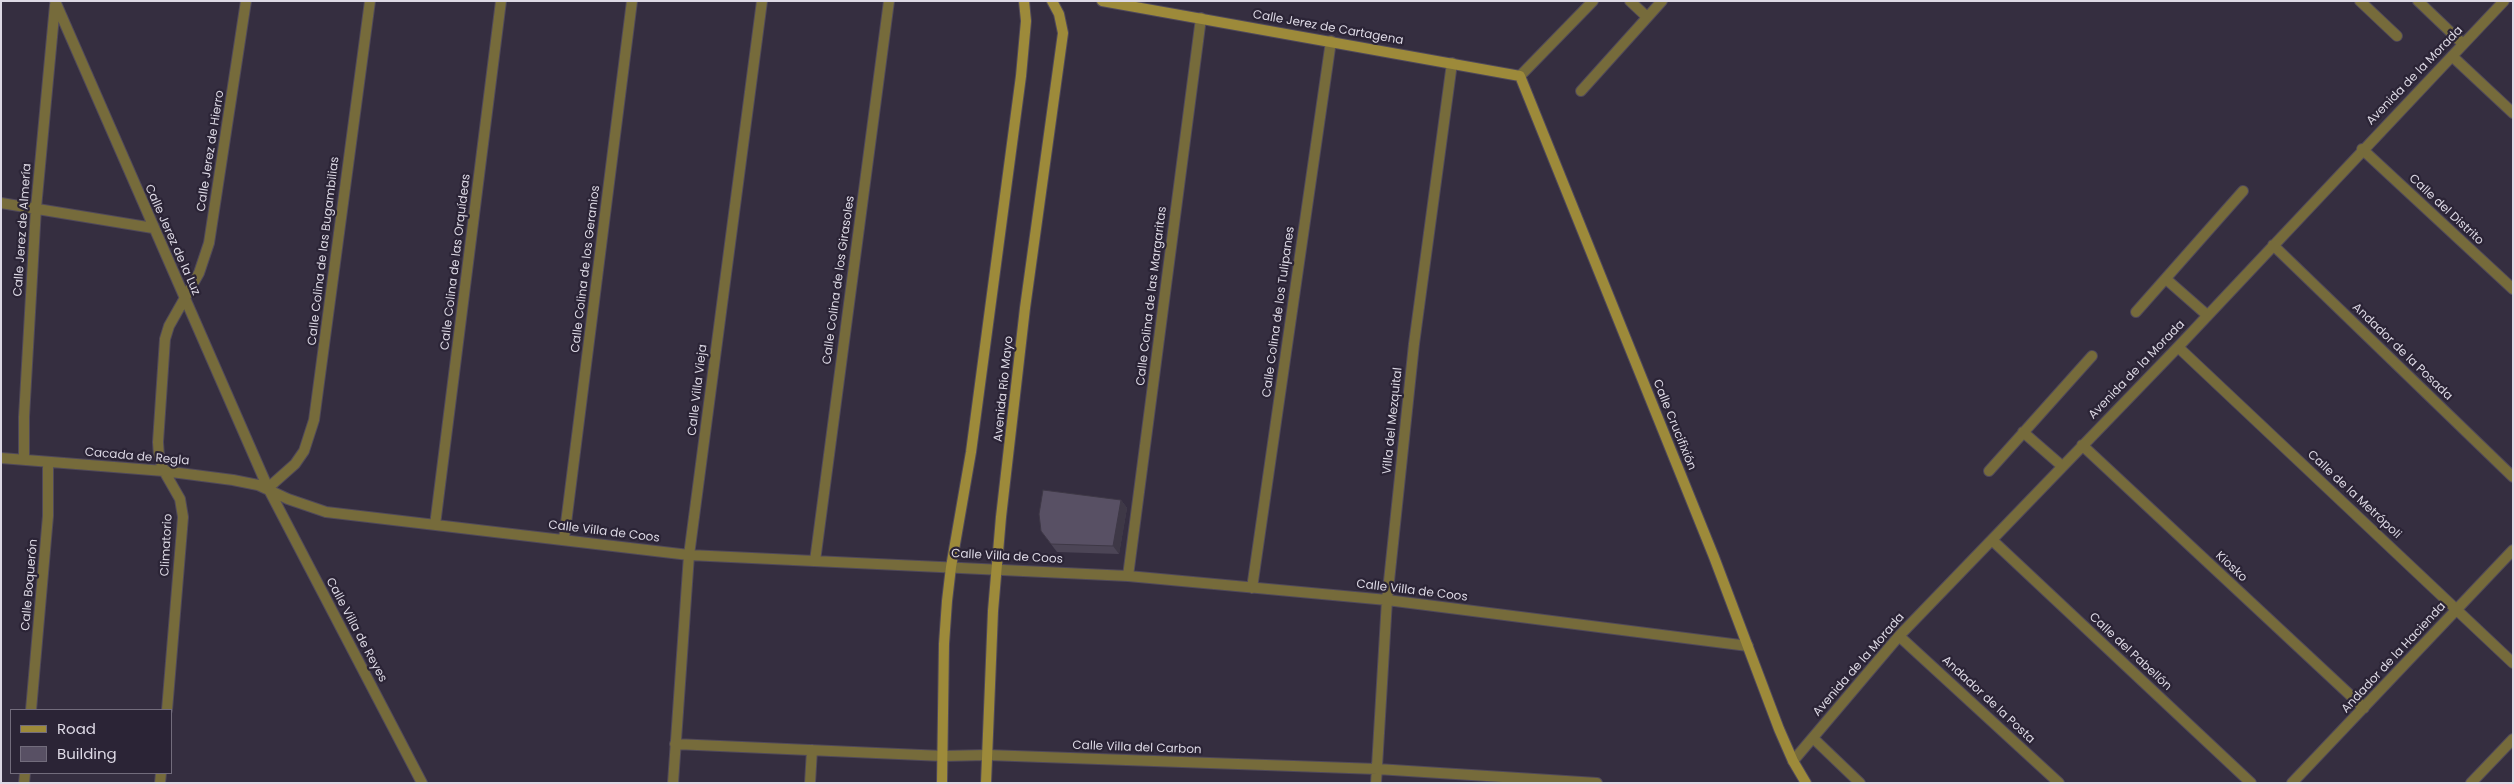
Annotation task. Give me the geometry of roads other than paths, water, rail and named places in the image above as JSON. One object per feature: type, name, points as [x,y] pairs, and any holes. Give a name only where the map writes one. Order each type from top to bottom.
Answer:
[{"type":"street","name":"Calle Jerez de Hierro","points":[[185,300],[199,272],[209,243],[246,1]]},
{"type":"street","name":"Calle Colina de las Bugambilias","points":[[268,488],[295,464],[304,451],[314,420],[370,1]]},
{"type":"street","name":"Calle Colina de las Orquídeas","points":[[435,525],[501,1]]},
{"type":"street","name":"Calle Colina de los Geranios","points":[[564,539],[632,1]]},
{"type":"street","name":"Calle Villa Vieja","points":[[673,783],[689,554],[762,1]]},
{"type":"street","name":"Calle Colina de los Girasoles","points":[[815,562],[889,1]]},
{"type":"street","name":"Avenida Río Mayo","points":[[942,783],[944,644],[951,567],[972,452],[1021,76],[1026,30],[1024,1]]},
{"type":"street","name":"Avenida Río Mayo","points":[[986,783],[997,568],[1025,308],[1063,40],[1059,14],[1052,1]]},
{"type":"street","name":"Calle Jerez de Cartagena","points":[[1102,1],[1520,76]]},
{"type":"street","points":[[1520,76],[1593,1]]},
{"type":"street","points":[[1630,1],[1648,17]]},
{"type":"street","points":[[1581,91],[1662,1]]},
{"type":"street","points":[[2360,1],[2397,36]]},
{"type":"street","points":[[2418,1],[2464,44]]},
{"type":"street","name":"Avenida de la Morada","points":[[1793,761],[1900,636],[2178,347],[2362,149],[2504,1]]},
{"type":"street","name":"Calle Jerez de la Luz","points":[[55,2],[268,488]]},
{"type":"street","name":"Calle Jerez de Almería","points":[[24,460],[24,417],[36,208],[55,2]]},
{"type":"street","name":"Calle Colina de las Margaritas","points":[[1128,576],[1201,18]]},
{"type":"street","name":"Calle Colina de los Tulipanes","points":[[1252,588],[1331,41]]},
{"type":"street","points":[[2452,56],[2513,113]]},
{"type":"street","name":"Villa del Mezquital","points":[[1376,783],[1387,600],[1414,344],[1452,63]]},
{"type":"street","name":"Calle Crucifixión","points":[[1520,76],[1793,761],[1806,783]]},
{"type":"street","name":"Calle del Distrito","points":[[2362,149],[2513,290]]},
{"type":"street","points":[[2136,312],[2243,191]]},
{"type":"street","points":[[1,203],[153,228]]},
{"type":"street","name":"Andador de la Posada","points":[[2273,245],[2513,477]]},
{"type":"street","points":[[2166,279],[2207,315]]},
{"type":"street","name":"Climatorio","points":[[167,709],[183,516],[180,500],[164,471],[158,442],[165,339],[169,326],[185,300]]},
{"type":"street","name":"Calle de la Metrópoli","points":[[2178,347],[2513,663]]},
{"type":"street","points":[[1989,471],[2092,356]]},
{"type":"street","points":[[2023,432],[2062,466]]},
{"type":"street","name":"Kiosko","points":[[2082,445],[2364,708]]},
{"type":"street","name":"Cacada de Regla","points":[[1,458],[164,471],[248,482],[268,488]]},
{"type":"street","name":"Calle Boquerón","points":[[31,709],[48,516],[48,462]]},
{"type":"street","name":"Calle Villa de Coos","points":[[268,488],[288,499],[326,512],[689,554],[815,562],[997,568],[1128,576],[1387,600],[1748,646]]},
{"type":"street","name":"Calle Villa de Reyes","points":[[268,488],[422,783]]},
{"type":"street","name":"Calle del Pabellón","points":[[1992,540],[2252,783]]},
{"type":"street","name":"Andador de la Hacienda","points":[[2292,783],[2513,550]]},
{"type":"street","name":"Andador de la Posta","points":[[1900,636],[2059,783]]},
{"type":"street","points":[[1813,738],[1860,783]]},
{"type":"street","points":[[2471,783],[2513,739]]},
{"type":"street","name":"Calle Villa del Carbon","points":[[675,744],[943,756],[987,755],[1377,769],[1597,783]]},
{"type":"street","points":[[810,783],[812,750]]}]
